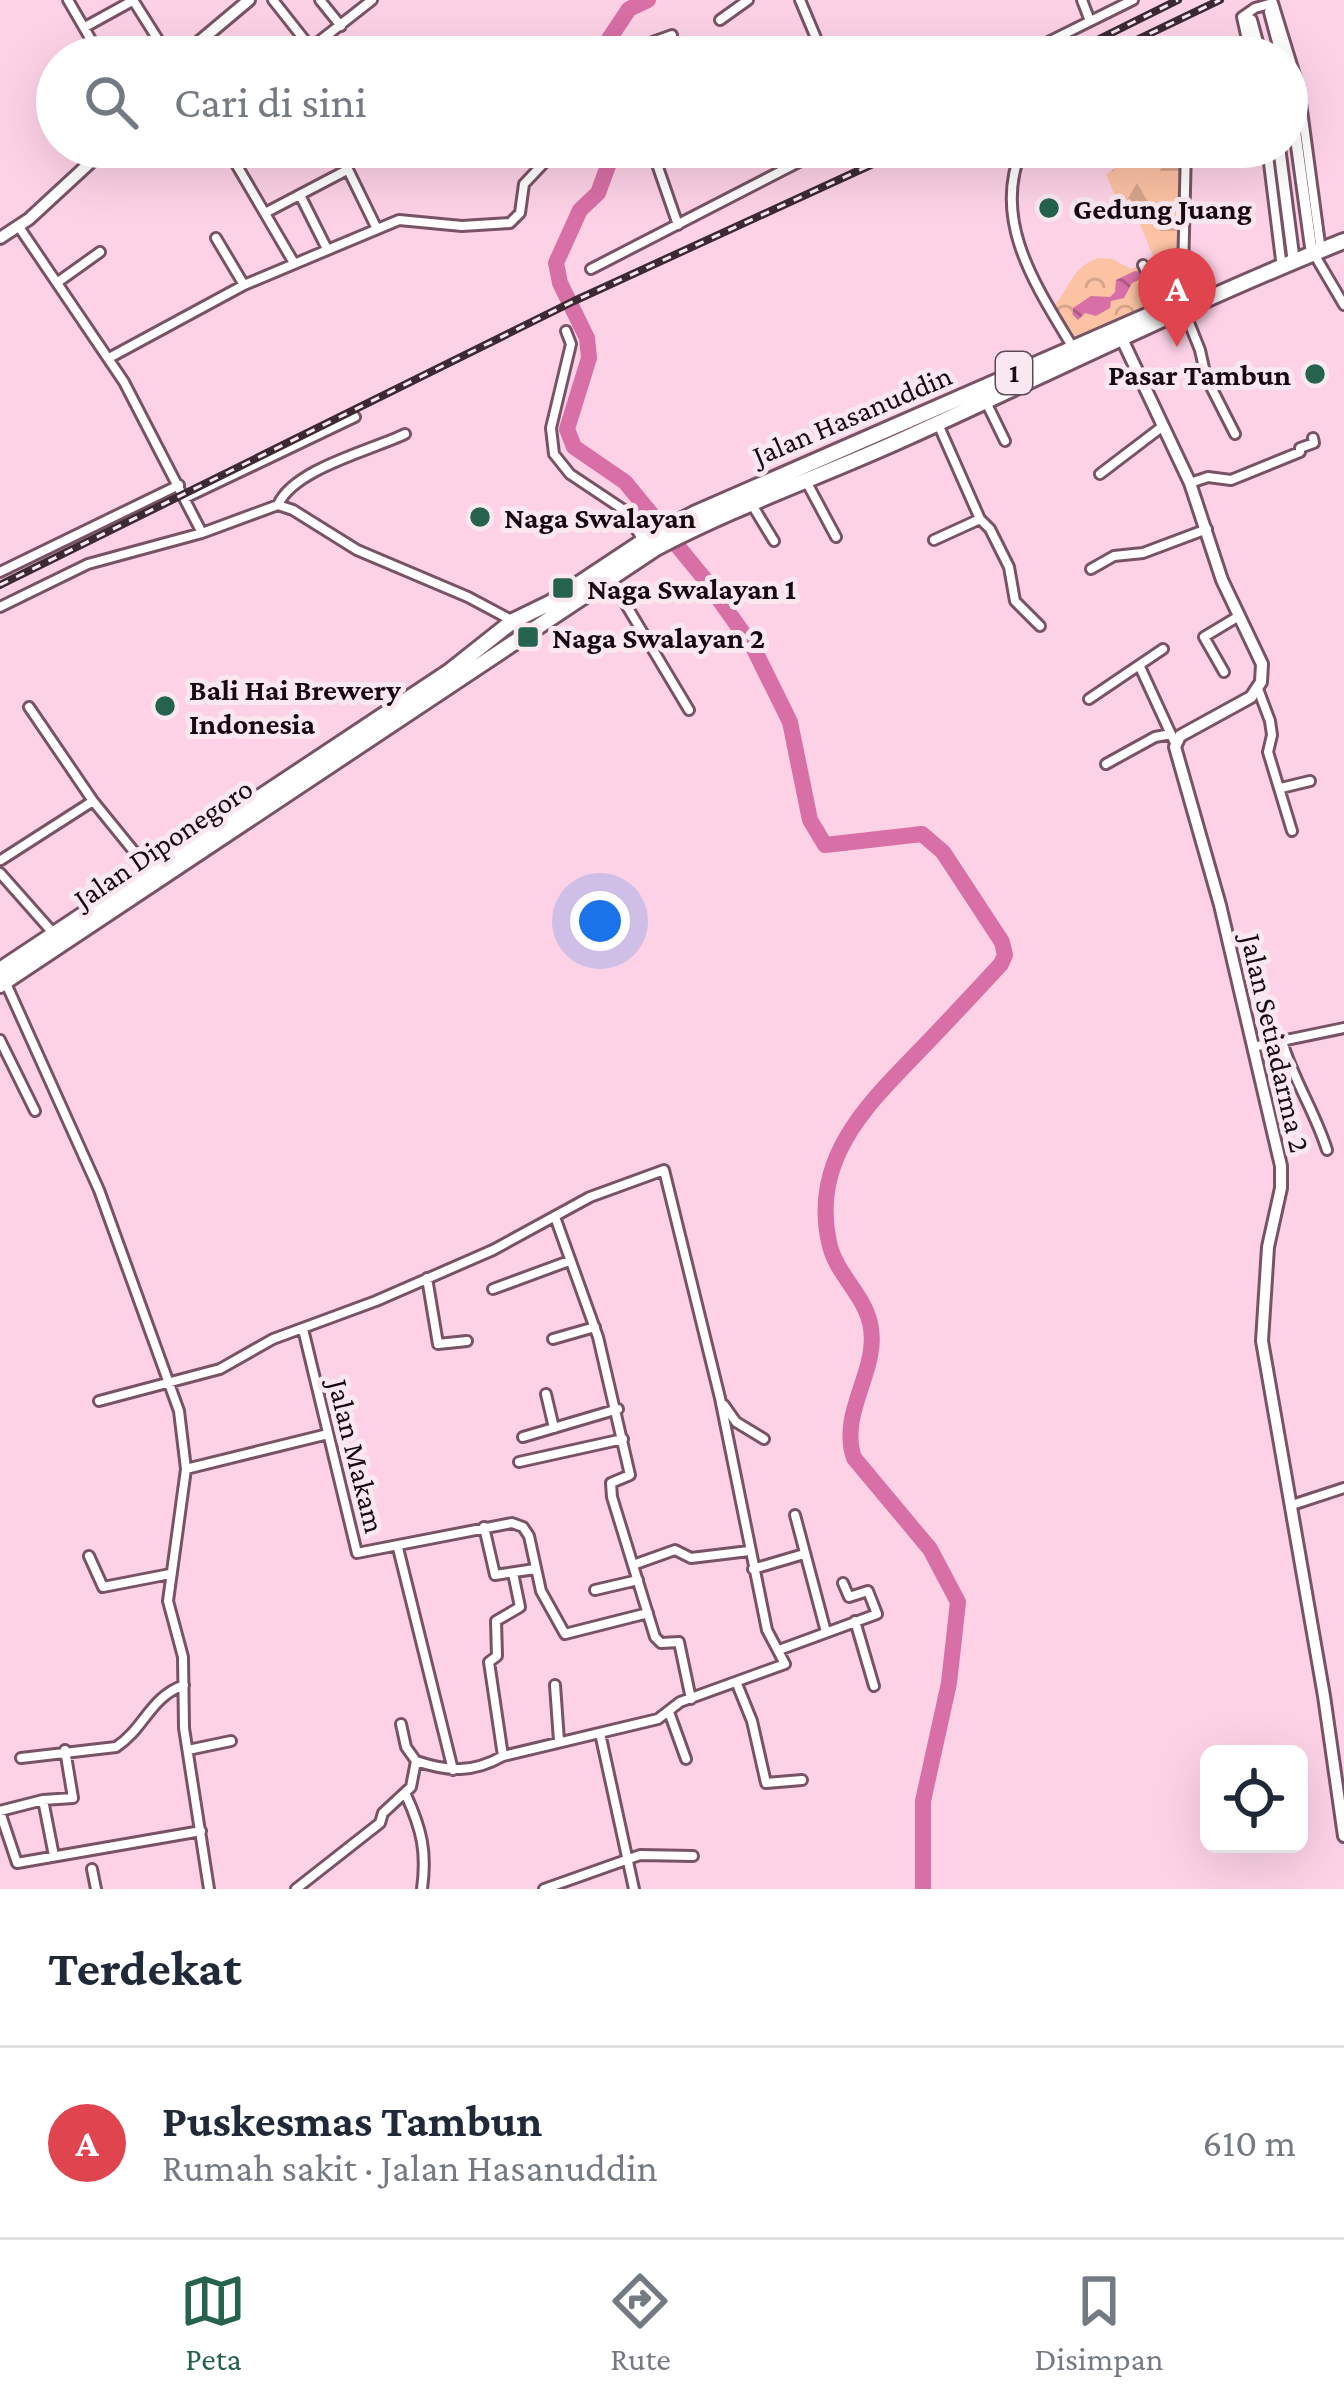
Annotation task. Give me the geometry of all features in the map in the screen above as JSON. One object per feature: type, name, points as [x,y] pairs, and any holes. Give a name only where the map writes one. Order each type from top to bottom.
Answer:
[{"type":"highway","name":"Jalan Hasanuddin","points":[[693,522],[938,423],[1187,303],[1344,237]]},
{"type":"highway","name":"Jalan Hasanuddin","points":[[649,542],[1072,346],[1314,248]]},
{"type":"highway","name":"Jalan Diponegoro","points":[[1,977],[522,636],[649,542]]},
{"type":"highway","name":"Jalan Diponegoro","points":[[1,977],[149,870],[450,671],[513,621],[606,572]]},
{"type":"main road","points":[[206,36],[249,0]]},
{"type":"main road","points":[[1270,13],[1276,36]]},
{"type":"main road","points":[[1251,20],[1256,36]]},
{"type":"main road","points":[[0,238],[19,227],[84,168]]},
{"type":"main road","points":[[1281,168],[1287,258]]},
{"type":"main road","points":[[1302,168],[1314,248]]},
{"type":"main road","points":[[1121,337],[1190,484],[1222,580],[1262,664],[1258,688],[1237,707],[1173,738]]},
{"type":"main road","name":"Jalan Setiadarma 2","points":[[1173,738],[1220,905],[1282,1174],[1268,1247],[1262,1340],[1344,1833]]},
{"type":"street","points":[[68,0],[90,36]]},
{"type":"street","points":[[85,27],[133,0],[156,36]]},
{"type":"street","points":[[273,0],[303,36]]},
{"type":"street","points":[[320,0],[340,26]]},
{"type":"street","points":[[327,36],[372,0]]},
{"type":"street","points":[[720,20],[748,0]]},
{"type":"street","points":[[800,0],[815,36]]},
{"type":"street","points":[[1082,0],[1090,21]]},
{"type":"street","points":[[1060,36],[1132,0]]},
{"type":"street","points":[[1246,36],[1242,17],[1273,3],[1283,36]]},
{"type":"street","points":[[238,168],[294,263]]},
{"type":"street","points":[[109,358],[244,285],[399,220],[461,226],[510,223],[520,213],[524,184],[539,168]]},
{"type":"street","points":[[658,168],[678,225]]},
{"type":"street","points":[[591,269],[788,168]]},
{"type":"street","points":[[1016,168],[1012,211],[1019,250],[1072,346]]},
{"type":"street","points":[[1186,168],[1183,274],[1187,303],[1206,376],[1234,434]]},
{"type":"street","points":[[1271,168],[1287,258]]},
{"type":"street","points":[[1306,168],[1314,248],[1344,305]]},
{"type":"street","points":[[265,213],[347,170],[376,229]]},
{"type":"street","points":[[300,195],[327,249]]},
{"type":"street","points":[[19,227],[109,358],[202,533]]},
{"type":"street","points":[[216,238],[244,285]]},
{"type":"street","points":[[58,282],[100,252]]},
{"type":"street","points":[[1143,265],[1163,307]]},
{"type":"street","points":[[566,332],[572,344],[551,428],[554,454],[570,474],[624,510],[649,542]]},
{"type":"street","points":[[986,401],[1005,441]]},
{"type":"street","points":[[185,498],[355,417]]},
{"type":"street","points":[[938,423],[980,519],[1006,560],[1015,601],[1040,626]]},
{"type":"street","points":[[1100,474],[1163,426]]},
{"type":"street","points":[[278,505],[284,494],[322,470],[405,434]]},
{"type":"street","points":[[1190,484],[1208,477],[1231,480],[1300,452],[1314,443],[1313,438]]},
{"type":"street","points":[[805,480],[836,537]]},
{"type":"street","points":[[0,572],[178,485]]},
{"type":"street","points":[[751,502],[774,541]]},
{"type":"street","points":[[0,607],[88,564],[202,533],[278,505],[293,509],[357,550],[434,580],[513,621],[522,636]]},
{"type":"street","points":[[934,540],[980,519]]},
{"type":"street","points":[[1091,569],[1114,556],[1143,554],[1207,529]]},
{"type":"street","points":[[606,572],[689,710]]},
{"type":"street","points":[[1224,672],[1204,637],[1239,616]]},
{"type":"street","points":[[1089,699],[1163,650]]},
{"type":"street","points":[[1106,764],[1155,737],[1173,738],[1140,667]]},
{"type":"street","points":[[1258,688],[1270,721],[1268,752],[1292,831]]},
{"type":"street","points":[[29,706],[93,801],[149,870]]},
{"type":"street","points":[[1281,788],[1310,782]]},
{"type":"street","points":[[1,860],[93,801]]},
{"type":"street","points":[[0,873],[55,935]]},
{"type":"street","points":[[1,977],[99,1190],[179,1411],[187,1469],[169,1601],[183,1657],[188,1750],[209,1889]]},
{"type":"street","points":[[1253,1047],[1344,1028]]},
{"type":"street","points":[[0,1040],[35,1111]]},
{"type":"street","points":[[1282,1041],[1327,1150]]},
{"type":"street","points":[[99,1401],[231,1364],[273,1339],[493,1250],[602,1192],[664,1170],[720,1398],[767,1630],[785,1659],[781,1667],[691,1699],[669,1712],[502,1756],[484,1766],[453,1770],[416,1761],[406,1747],[401,1724]]},
{"type":"street","points":[[556,1217],[618,1409],[630,1475],[610,1486],[657,1640],[679,1642],[691,1699]]},
{"type":"street","points":[[493,1289],[569,1261]]},
{"type":"street","points":[[427,1278],[438,1343],[467,1341]]},
{"type":"street","points":[[553,1339],[595,1327]]},
{"type":"street","name":"Jalan Makam","points":[[303,1329],[355,1551],[398,1548],[484,1527]]},
{"type":"street","points":[[546,1394],[554,1428]]},
{"type":"street","points":[[720,1398],[736,1422],[764,1439]]},
{"type":"street","points":[[524,1437],[618,1409]]},
{"type":"street","points":[[187,1469],[328,1434]]},
{"type":"street","points":[[519,1462],[624,1439]]},
{"type":"street","points":[[1292,1505],[1344,1488]]},
{"type":"street","points":[[795,1515],[826,1632]]},
{"type":"street","points":[[535,1569],[494,1574],[484,1527],[512,1523],[523,1527],[529,1536],[541,1592],[567,1635],[648,1613]]},
{"type":"street","name":"Jalan Makam","points":[[398,1548],[453,1770]]},
{"type":"street","points":[[633,1565],[676,1550],[691,1558],[749,1551]]},
{"type":"street","points":[[753,1569],[805,1554]]},
{"type":"street","points":[[89,1556],[103,1587],[170,1574]]},
{"type":"street","points":[[502,1756],[489,1662],[497,1655],[496,1621],[520,1607],[513,1573]]},
{"type":"street","points":[[595,1590],[638,1580]]},
{"type":"street","points":[[779,1650],[878,1612],[868,1591],[849,1597],[843,1583]]},
{"type":"street","points":[[856,1621],[874,1686]]},
{"type":"street","points":[[736,1684],[752,1721],[766,1783],[802,1780]]},
{"type":"street","points":[[21,1758],[116,1747],[125,1742],[156,1700],[185,1685]]},
{"type":"street","points":[[555,1685],[559,1741]]},
{"type":"street","points":[[669,1712],[686,1759]]},
{"type":"street","points":[[600,1733],[634,1889]]},
{"type":"street","points":[[188,1750],[231,1741]]},
{"type":"street","points":[[65,1750],[73,1798],[43,1800],[0,1812],[4,1846],[16,1863],[201,1831]]},
{"type":"street","points":[[296,1889],[364,1839],[383,1813],[406,1795],[416,1761]]},
{"type":"street","points":[[406,1795],[428,1865],[422,1889]]},
{"type":"street","points":[[43,1800],[54,1856]]},
{"type":"street","points":[[544,1889],[648,1853],[693,1856]]},
{"type":"street","points":[[92,1869],[96,1889]]},
{"type":"green space","points":[[1186,168],[1183,274],[1191,298],[1163,307],[1143,265],[1153,256],[1130,199],[1118,203],[1106,174],[1114,169]]},
{"type":"green space","points":[[1099,258],[1131,269],[1143,265],[1163,307],[1072,346],[1050,310],[1082,267]]},
{"type":"water","points":[[1135,271],[1143,278],[1132,283],[1124,298],[1111,301],[1110,308],[1096,316],[1085,313],[1078,320],[1073,315],[1073,308],[1091,296],[1110,297],[1116,280]]},
{"type":"waterway","points":[[611,36],[629,9],[648,0]]},
{"type":"waterway","points":[[607,168],[598,193],[580,210],[556,263],[560,283],[587,338],[589,358],[567,429],[574,447],[625,482],[753,647],[790,722],[810,820],[825,845],[922,834],[943,852],[1002,942],[1005,955],[866,1109],[837,1157],[825,1211],[832,1253],[861,1302],[872,1340],[851,1424],[854,1458],[930,1549],[958,1602],[949,1683],[923,1801],[923,1889]]},
{"type":"railway","points":[[1105,36],[1178,0]]},
{"type":"railway","points":[[1145,36],[1220,0]]},
{"type":"railway","points":[[0,585],[574,301],[864,168]]},
{"type":"place","name":"Gedung Juang","points":[[1049,208]]},
{"type":"place","name":"Puskesmas Tambun","points":[[1177,347]]},
{"type":"place","name":"Pasar Tambun","points":[[1315,374]]},
{"type":"place","name":"Naga Swalayan","points":[[480,517]]},
{"type":"place","name":"Naga Swalayan 1","points":[[563,588]]},
{"type":"place","name":"Naga Swalayan 2","points":[[528,637]]},
{"type":"place","name":"Bali Hai Brewery Indonesia","points":[[165,706]]}]
